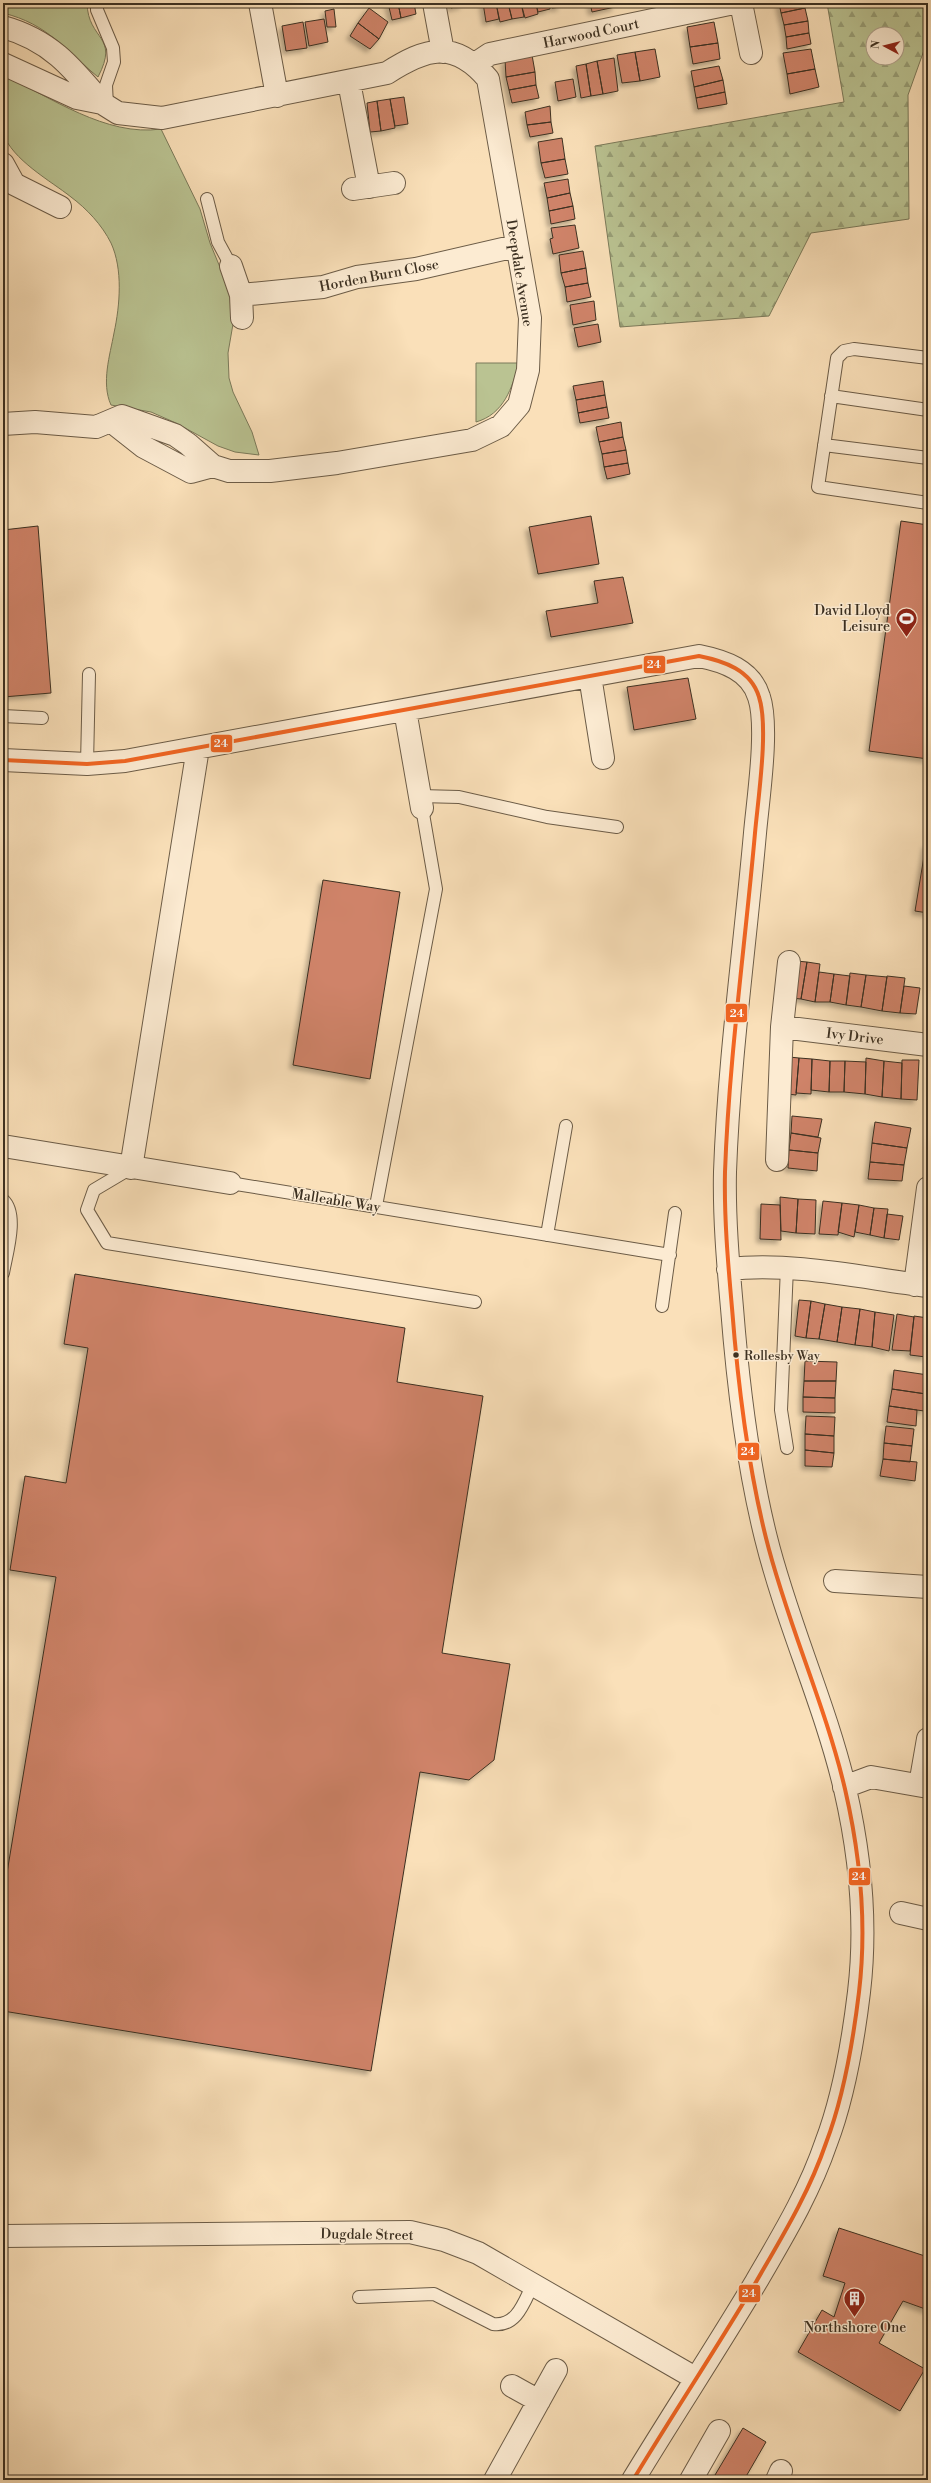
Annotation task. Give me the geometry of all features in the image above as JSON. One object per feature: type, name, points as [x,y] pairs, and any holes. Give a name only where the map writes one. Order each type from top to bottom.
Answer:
[{"type":"street","points":[[260,3],[277,96]]},
{"type":"street","points":[[434,3],[443,52]]},
{"type":"street","name":"Harwood Court","points":[[475,64],[490,54],[734,3]]},
{"type":"street","points":[[741,3],[751,52]]},
{"type":"street","points":[[3,27],[18,31],[58,53],[104,104],[118,113],[162,118],[349,82],[387,73],[411,58],[443,52],[461,55],[475,64]]},
{"type":"street","points":[[3,64],[77,98],[104,104]]},
{"type":"street","name":"Deepdale Avenue","points":[[3,424],[34,422],[96,427],[110,422],[144,447],[191,472],[212,466],[229,471],[270,471],[337,463],[472,440],[501,426],[519,405],[528,370],[530,318],[516,246],[488,79],[475,64]]},
{"type":"street","points":[[349,82],[361,188],[394,183]]},
{"type":"street","points":[[3,164],[9,188],[60,208]]},
{"type":"street","name":"Horden Burn Close","points":[[241,294],[324,287],[357,277],[416,270],[516,246]]},
{"type":"street","points":[[231,266],[241,294],[242,318]]},
{"type":"street","points":[[3,760],[87,764],[125,761],[699,656],[724,661],[745,674],[759,694],[763,722],[743,964],[730,1084],[725,1176],[728,1268],[744,1424],[762,1518],[786,1605],[844,1787],[858,1857],[862,1932],[860,1988],[848,2059],[830,2130],[800,2207],[727,2330],[695,2378],[633,2480]]},
{"type":"street","points":[[590,676],[603,758]]},
{"type":"street","points":[[405,710],[421,802]]},
{"type":"street","points":[[131,1168],[198,748]]},
{"type":"street","points":[[777,1160],[782,1027],[789,962]]},
{"type":"street","name":"Ivy Drive","points":[[782,1027],[928,1046]]},
{"type":"street","name":"Malleable Way","points":[[3,1146],[230,1183]]},
{"type":"street","points":[[728,1268],[787,1267],[921,1286],[928,1188]]},
{"type":"street","points":[[835,1581],[928,1587]]},
{"type":"street","points":[[844,1787],[871,1777],[924,1786],[928,1739]]},
{"type":"street","points":[[901,1913],[928,1919]]},
{"type":"street","name":"Dugdale Street","points":[[3,2236],[410,2232],[444,2240],[478,2253],[695,2378]]},
{"type":"street","points":[[495,2480],[556,2370]]},
{"type":"street","points":[[512,2386],[539,2401]]},
{"type":"street","points":[[691,2480],[719,2431]]},
{"type":"lane","points":[[97,3],[97,10],[113,48],[114,62],[106,85],[104,104]]},
{"type":"lane","points":[[207,199],[218,242],[231,266]]},
{"type":"lane","points":[[928,358],[854,349],[844,351],[837,358],[818,487],[928,504]]},
{"type":"lane","points":[[831,396],[928,410]]},
{"type":"lane","points":[[824,445],[928,458]]},
{"type":"lane","points":[[87,764],[89,674]]},
{"type":"lane","points":[[3,716],[42,718]]},
{"type":"lane","points":[[376,1206],[436,889],[421,802],[459,797],[546,817],[617,827]]},
{"type":"lane","points":[[547,1235],[566,1126]]},
{"type":"lane","points":[[131,1168],[94,1190],[87,1210],[108,1244],[475,1302]]},
{"type":"lane","name":"Malleable Way","points":[[230,1183],[670,1255]]},
{"type":"lane","points":[[3,1200],[10,1211],[11,1227],[3,1273]]},
{"type":"lane","points":[[662,1306],[676,1213]]},
{"type":"lane","points":[[787,1267],[781,1410],[787,1448]]},
{"type":"lane","points":[[359,2297],[434,2294],[493,2324],[503,2325],[514,2319],[533,2284]]},
{"type":"green space","points":[[3,3],[87,3],[92,25],[101,38],[106,53],[104,63],[98,77],[44,31],[19,18],[3,13]]},
{"type":"green space","points":[[827,3],[928,3],[928,39],[908,95],[909,219],[811,233],[769,316],[620,327],[595,146],[844,102]]},
{"type":"green space","points":[[3,75],[60,104],[99,121],[120,127],[140,130],[161,129],[200,209],[210,243],[231,294],[233,324],[228,353],[229,378],[233,392],[252,432],[259,455],[235,452],[218,446],[176,423],[151,412],[111,405],[108,396],[106,378],[119,299],[119,276],[115,253],[103,230],[88,212],[71,197],[23,161],[8,143],[2,128]]},
{"type":"green space","points":[[476,363],[519,363],[510,391],[500,406],[494,413],[476,422]]},
{"type":"building","points":[[388,3],[398,3],[401,18],[392,20]]},
{"type":"building","points":[[398,3],[414,3],[416,14],[401,18]]},
{"type":"building","points":[[450,3],[463,3],[463,5],[451,8]]},
{"type":"building","points":[[483,3],[496,3],[499,19],[486,22]]},
{"type":"building","points":[[496,3],[508,3],[512,19],[500,22]]},
{"type":"building","points":[[508,3],[521,3],[524,17],[512,19]]},
{"type":"building","points":[[521,3],[536,3],[538,14],[525,18]]},
{"type":"building","points":[[536,3],[549,3],[550,9],[538,12]]},
{"type":"building","points":[[551,3],[560,3],[561,7],[552,8]]},
{"type":"building","points":[[590,3],[615,3],[615,7],[592,12]]},
{"type":"building","points":[[779,3],[804,3],[805,8],[781,13]]},
{"type":"building","points":[[369,8],[388,22],[379,39],[358,23]]},
{"type":"building","points":[[805,8],[808,21],[784,25],[781,13]]},
{"type":"building","points":[[334,9],[336,27],[327,27],[325,11]]},
{"type":"building","points":[[324,19],[328,42],[309,46],[305,22]]},
{"type":"building","points":[[808,21],[809,33],[786,37],[784,25]]},
{"type":"building","points":[[303,22],[307,48],[286,51],[282,26]]},
{"type":"building","points":[[714,22],[718,43],[690,47],[687,27]]},
{"type":"building","points":[[358,23],[379,39],[370,49],[350,36]]},
{"type":"building","points":[[809,33],[811,44],[787,49],[786,37]]},
{"type":"building","points":[[718,43],[720,59],[693,64],[690,47]]},
{"type":"building","points":[[655,49],[660,77],[640,81],[635,52]]},
{"type":"building","points":[[811,49],[815,69],[787,74],[783,53]]},
{"type":"building","points":[[635,52],[640,81],[622,83],[617,55]]},
{"type":"building","points":[[532,55],[535,72],[506,77],[505,60]]},
{"type":"building","points":[[614,58],[618,91],[603,94],[597,61]]},
{"type":"building","points":[[597,61],[603,94],[591,96],[586,64]]},
{"type":"building","points":[[586,64],[591,96],[581,98],[576,66]]},
{"type":"building","points":[[719,66],[723,80],[694,87],[691,71]]},
{"type":"building","points":[[815,69],[819,87],[790,94],[787,74]]},
{"type":"building","points":[[535,72],[536,85],[509,90],[506,77]]},
{"type":"building","points":[[573,79],[576,97],[558,101],[555,82]]},
{"type":"building","points":[[723,80],[725,92],[696,98],[694,87]]},
{"type":"building","points":[[536,85],[539,98],[512,103],[509,90]]},
{"type":"building","points":[[725,92],[727,104],[698,109],[696,98]]},
{"type":"building","points":[[404,97],[408,124],[395,126],[390,99]]},
{"type":"building","points":[[390,99],[395,128],[381,131],[377,101]]},
{"type":"building","points":[[377,101],[381,131],[370,132],[367,103]]},
{"type":"building","points":[[550,106],[551,122],[527,125],[525,112]]},
{"type":"building","points":[[551,122],[553,133],[530,137],[527,125]]},
{"type":"building","points":[[562,138],[565,159],[541,163],[538,142]]},
{"type":"building","points":[[565,159],[568,174],[545,178],[541,163]]},
{"type":"building","points":[[568,179],[570,193],[547,198],[544,183]]},
{"type":"building","points":[[570,193],[573,206],[549,211],[547,198]]},
{"type":"building","points":[[573,206],[575,219],[551,224],[549,211]]},
{"type":"building","points":[[575,225],[579,248],[553,254],[550,239],[553,238],[551,228]]},
{"type":"building","points":[[583,251],[586,268],[561,273],[559,255]]},
{"type":"building","points":[[586,268],[588,283],[565,287],[561,273]]},
{"type":"building","points":[[588,283],[591,297],[567,302],[565,287]]},
{"type":"building","points":[[594,301],[596,320],[573,325],[570,305]]},
{"type":"building","points":[[598,324],[601,342],[578,347],[574,328]]},
{"type":"building","points":[[603,381],[605,395],[576,400],[573,386]]},
{"type":"building","points":[[605,395],[607,407],[578,413],[576,400]]},
{"type":"building","points":[[607,407],[609,418],[580,423],[578,413]]},
{"type":"building","points":[[621,422],[623,437],[599,442],[596,427]]},
{"type":"building","points":[[623,437],[626,450],[602,454],[599,442]]},
{"type":"building","points":[[626,450],[628,463],[604,467],[602,454]]},
{"type":"building","points":[[628,463],[630,474],[607,479],[604,467]]},
{"type":"building","points":[[591,516],[599,564],[538,574],[529,527]]},
{"type":"building","name":"David Lloyd Leisure","points":[[901,521],[928,525],[928,759],[869,751]]},
{"type":"building","points":[[38,526],[51,693],[3,697],[3,530]]},
{"type":"building","points":[[623,577],[633,623],[551,637],[546,611],[598,603],[594,581]]},
{"type":"building","points":[[688,678],[696,719],[634,730],[627,687]]},
{"type":"building","points":[[926,844],[928,845],[928,913],[915,911]]},
{"type":"building","points":[[323,880],[400,892],[370,1079],[293,1065]]},
{"type":"building","points":[[796,961],[807,962],[801,999],[791,998]]},
{"type":"building","points":[[807,962],[820,964],[815,1002],[801,999]]},
{"type":"building","points":[[819,972],[834,974],[830,1002],[815,1002]]},
{"type":"building","points":[[850,973],[866,975],[861,1007],[846,1005]]},
{"type":"building","points":[[834,974],[850,976],[846,1005],[830,1002]]},
{"type":"building","points":[[866,975],[887,977],[882,1011],[861,1007]]},
{"type":"building","points":[[887,976],[905,978],[900,1013],[882,1011]]},
{"type":"building","points":[[904,986],[920,988],[916,1014],[900,1013]]},
{"type":"building","points":[[789,1057],[799,1058],[796,1095],[787,1094]]},
{"type":"building","points":[[799,1058],[812,1059],[811,1094],[796,1093]]},
{"type":"building","points":[[866,1058],[884,1061],[882,1097],[865,1094]]},
{"type":"building","points":[[812,1059],[830,1061],[829,1092],[811,1090]]},
{"type":"building","points":[[902,1060],[919,1060],[917,1100],[901,1099]]},
{"type":"building","points":[[830,1061],[845,1061],[844,1092],[829,1092]]},
{"type":"building","points":[[845,1061],[866,1062],[865,1094],[844,1092]]},
{"type":"building","points":[[884,1061],[902,1063],[901,1099],[882,1097]]},
{"type":"building","points":[[792,1116],[822,1119],[818,1137],[791,1133]]},
{"type":"building","points":[[875,1122],[911,1128],[907,1148],[872,1143]]},
{"type":"building","points":[[791,1133],[821,1138],[818,1153],[789,1150]]},
{"type":"building","points":[[872,1143],[907,1148],[904,1165],[870,1162]]},
{"type":"building","points":[[789,1150],[818,1153],[817,1171],[788,1168]]},
{"type":"building","points":[[870,1162],[904,1165],[902,1181],[868,1179]]},
{"type":"building","points":[[780,1197],[798,1199],[796,1233],[781,1231]]},
{"type":"building","points":[[798,1199],[816,1200],[815,1234],[796,1233]]},
{"type":"building","points":[[823,1201],[842,1203],[838,1235],[819,1234]]},
{"type":"building","points":[[842,1203],[859,1205],[854,1237],[838,1232]]},
{"type":"building","points":[[761,1204],[780,1205],[781,1240],[760,1239]]},
{"type":"building","points":[[859,1205],[874,1208],[870,1235],[855,1232]]},
{"type":"building","points":[[874,1208],[888,1209],[884,1238],[870,1235]]},
{"type":"building","points":[[887,1214],[903,1216],[899,1240],[884,1238]]},
{"type":"building","points":[[75,1274],[405,1328],[397,1382],[483,1396],[442,1653],[510,1664],[494,1760],[469,1780],[420,1772],[371,2071],[3,2011],[3,1897],[56,1577],[10,1570],[25,1476],[66,1483],[88,1348],[64,1344]]},
{"type":"building","points":[[799,1300],[811,1301],[806,1338],[795,1336]]},
{"type":"building","points":[[811,1301],[825,1304],[819,1339],[806,1338]]},
{"type":"building","points":[[825,1304],[842,1307],[837,1342],[819,1339]]},
{"type":"building","points":[[842,1307],[860,1309],[855,1345],[837,1342]]},
{"type":"building","points":[[860,1309],[875,1312],[872,1347],[855,1345]]},
{"type":"building","points":[[875,1312],[894,1315],[889,1351],[872,1347]]},
{"type":"building","points":[[897,1314],[914,1317],[910,1351],[892,1350]]},
{"type":"building","points":[[914,1316],[928,1318],[926,1357],[910,1355]]},
{"type":"building","points":[[805,1361],[837,1362],[836,1381],[804,1381]]},
{"type":"building","points":[[894,1370],[928,1375],[926,1394],[892,1389]]},
{"type":"building","points":[[804,1381],[836,1381],[835,1398],[803,1397]]},
{"type":"building","points":[[892,1389],[926,1394],[924,1411],[889,1406]]},
{"type":"building","points":[[803,1397],[835,1398],[835,1413],[803,1412]]},
{"type":"building","points":[[889,1406],[917,1410],[916,1426],[887,1422]]},
{"type":"building","points":[[806,1416],[835,1417],[834,1436],[805,1434]]},
{"type":"building","points":[[886,1426],[914,1429],[912,1446],[884,1443]]},
{"type":"building","points":[[805,1434],[834,1436],[834,1453],[805,1450]]},
{"type":"building","points":[[884,1443],[912,1446],[910,1462],[883,1459]]},
{"type":"building","points":[[805,1450],[834,1453],[832,1467],[805,1466]]},
{"type":"building","points":[[883,1459],[917,1462],[915,1481],[880,1476]]},
{"type":"building","name":"Northshore One","points":[[839,2228],[928,2257],[928,2310],[903,2301],[879,2343],[925,2369],[900,2411],[798,2352],[822,2310],[834,2317],[845,2283],[823,2276]]},
{"type":"building","points":[[743,2428],[766,2442],[744,2480],[725,2480],[715,2475]]},
{"type":"transit line","name":"24","points":[[3,760],[87,764],[125,761],[699,656],[727,664],[743,673],[750,680],[759,697],[763,726],[762,764],[730,1087],[725,1172],[726,1223],[734,1337],[748,1452],[766,1538],[784,1601],[837,1757],[845,1789],[855,1839],[861,1890],[861,1967],[854,2030],[843,2088],[832,2125],[812,2179],[776,2248],[756,2282],[633,2480]]},
{"type":"place","name":"David Lloyd Leisure","points":[[906,638]]},
{"type":"place","name":"Rollesby Way","points":[[736,1355]]},
{"type":"place","name":"Northshore One","points":[[855,2318]]}]
